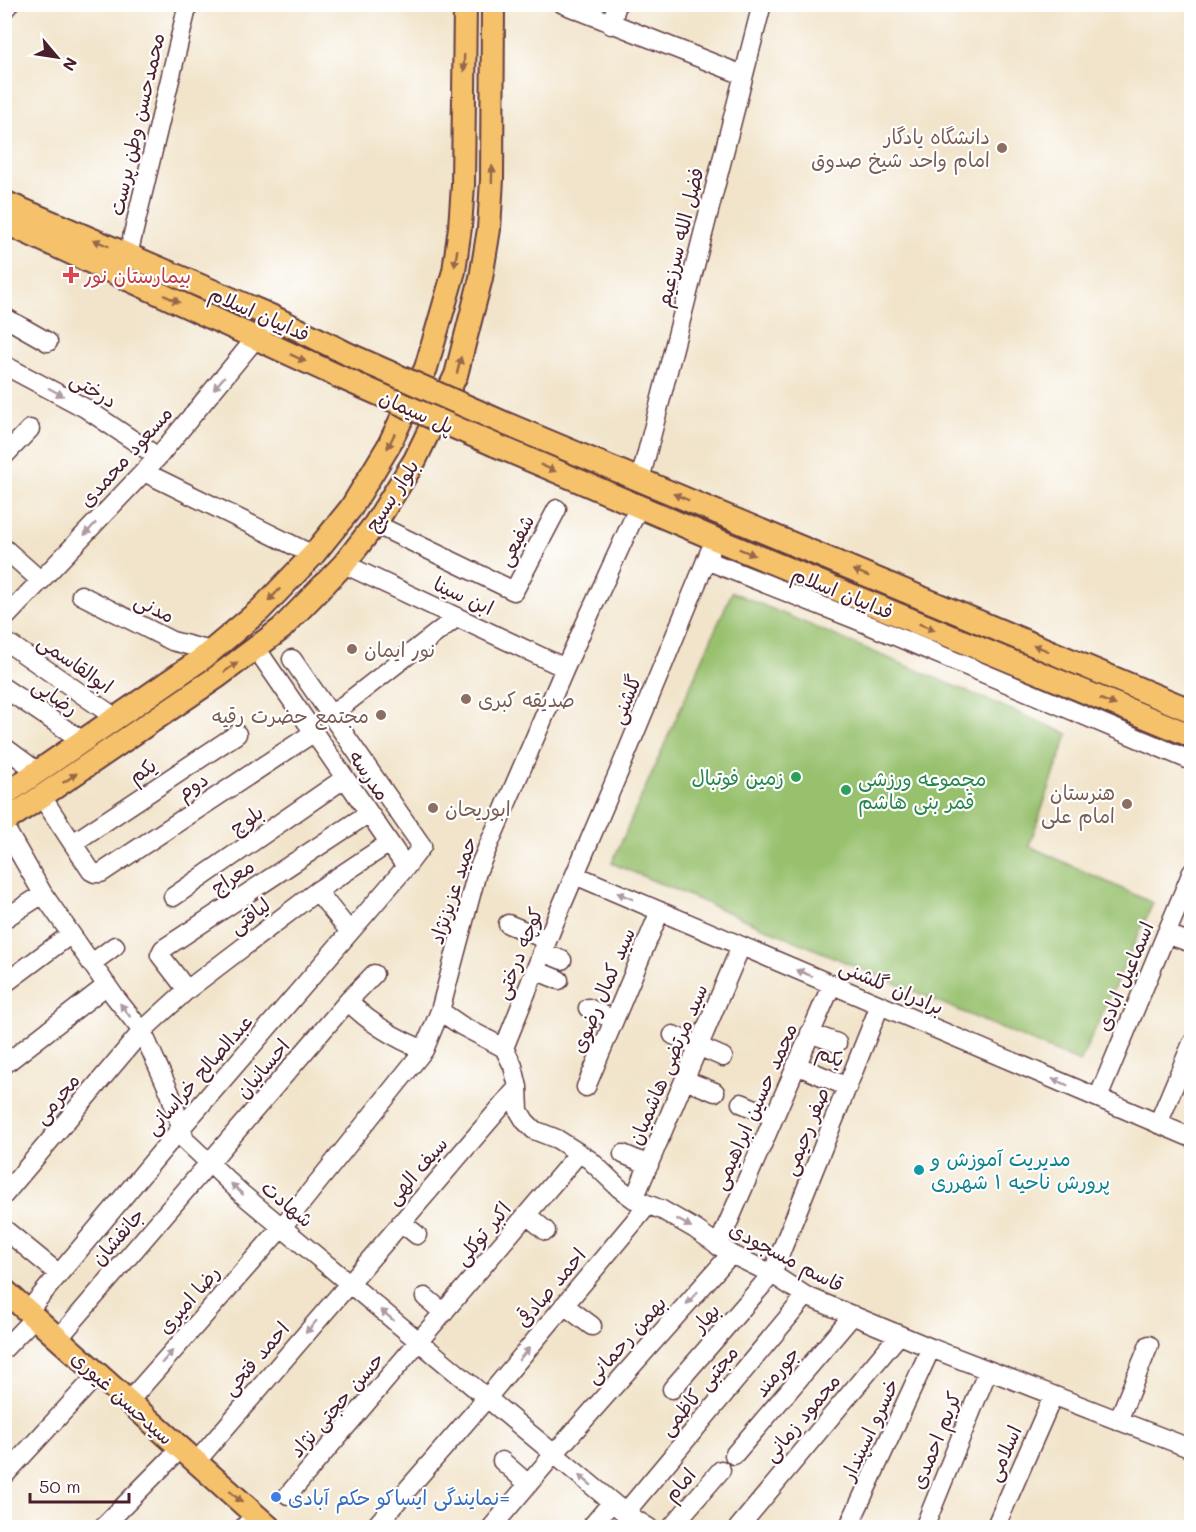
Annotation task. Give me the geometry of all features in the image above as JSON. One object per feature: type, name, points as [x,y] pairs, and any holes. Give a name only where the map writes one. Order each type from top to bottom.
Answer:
[{"type":"main road","name":"بلوار بسیج","points":[[4,795],[211,651],[260,610],[313,555],[351,508],[388,447],[426,368],[454,271],[463,185],[465,4]]},
{"type":"main road","name":"بلوار بسیج","points":[[4,824],[217,677],[281,629],[344,564],[375,524],[415,460],[456,375],[481,278],[489,229],[492,178],[494,4]]},
{"type":"main road","name":"فداییان اسلام","points":[[4,202],[271,316],[350,355]]},
{"type":"main road","name":"فداییان اسلام","points":[[4,222],[340,377]]},
{"type":"main road","name":"پل سیمان","points":[[350,355],[504,423]]},
{"type":"main road","name":"پل سیمان","points":[[340,377],[495,445]]},
{"type":"main road","name":"فداییان اسلام","points":[[504,423],[1191,711]]},
{"type":"main road","name":"فداییان اسلام","points":[[495,445],[639,506],[710,549],[1191,736]]},
{"type":"main road","name":"سیدحسن غیوری","points":[[4,1290],[188,1455],[256,1523]]},
{"type":"street","points":[[4,10],[9,4]]},
{"type":"street","name":"محمدحسن وطن پرست","points":[[128,255],[188,4]]},
{"type":"street","points":[[563,4],[611,25],[743,75]]},
{"type":"street","points":[[611,25],[617,4]]},
{"type":"street","name":"فضل الله سرزعیم","points":[[640,480],[762,4]]},
{"type":"street","name":"مسعود محمدی","points":[[4,619],[158,457],[256,338],[271,316]]},
{"type":"street","points":[[4,317],[48,342]]},
{"type":"street","name":"درختی","points":[[4,364],[86,408],[158,457]]},
{"type":"street","points":[[4,456],[30,429]]},
{"type":"street","points":[[144,472],[313,555]]},
{"type":"street","name":"حمید عزیزنژاد","points":[[282,1227],[424,1050],[440,1011],[477,872],[565,668],[639,506]]},
{"type":"street","name":"شفیعی","points":[[375,524],[514,591],[557,509]]},
{"type":"street","points":[[4,548],[41,581]]},
{"type":"street","points":[[710,549],[857,620],[1191,761]]},
{"type":"street","name":"گلشنی","points":[[575,875],[710,549]]},
{"type":"street","name":"ابن سینا","points":[[344,564],[565,668]]},
{"type":"street","name":"مدنی","points":[[81,595],[172,641],[211,651]]},
{"type":"street","points":[[292,659],[331,715],[458,617]]},
{"type":"street","name":"ابوالقاسمی","points":[[11,645],[116,718]]},
{"type":"street","name":"مدرسه","points":[[256,648],[406,867]]},
{"type":"street","name":"رضایی","points":[[4,688],[83,741]]},
{"type":"street","name":"عبدالصالح خراسانی","points":[[4,1349],[59,1274],[422,846],[331,715]]},
{"type":"street","name":"دوم","points":[[73,843],[91,871],[100,873],[314,733]]},
{"type":"street","name":"یکم","points":[[73,843],[237,734]]},
{"type":"street","points":[[4,747],[38,772]]},
{"type":"street","name":"بلوچ","points":[[173,897],[345,778]]},
{"type":"street","points":[[42,797],[73,843]]},
{"type":"street","name":"معراج","points":[[187,990],[163,961],[160,955],[163,949],[369,813]]},
{"type":"street","name":"شهادت","points":[[4,824],[43,894],[142,1031],[170,1093],[185,1140],[282,1227],[486,1399],[618,1507],[649,1527]]},
{"type":"street","name":"لیاقتی","points":[[142,1031],[187,990],[317,891],[389,843]]},
{"type":"street","name":"اسماعیل ابادی","points":[[1098,1098],[1191,872]]},
{"type":"street","name":"برادران گلشنی","points":[[575,875],[1191,1138]]},
{"type":"street","name":"کوچه درختی","points":[[504,1048],[575,875]]},
{"type":"street","points":[[317,891],[350,932]]},
{"type":"street","points":[[4,920],[43,894]]},
{"type":"street","name":"سید کمال رضوی","points":[[586,1087],[660,911]]},
{"type":"street","points":[[508,924],[545,946],[562,960]]},
{"type":"street","points":[[4,984],[71,934]]},
{"type":"street","points":[[1166,934],[1191,943]]},
{"type":"street","points":[[92,963],[115,946]]},
{"type":"street","name":"سید مرتضی هاشمیان","points":[[641,1202],[649,1165],[741,946]]},
{"type":"street","points":[[535,970],[559,980]]},
{"type":"street","name":"احسانیان","points":[[210,1164],[348,1001],[374,974]]},
{"type":"street","name":"محمد حسین ابراهیمی","points":[[724,1250],[774,1117],[832,984]]},
{"type":"street","points":[[4,1065],[107,985]]},
{"type":"street","points":[[348,1001],[395,1037],[424,1050]]},
{"type":"street","name":"صفر رحیمی","points":[[772,1274],[880,1005]]},
{"type":"street","points":[[588,1008],[614,1020]]},
{"type":"street","points":[[440,1011],[462,1026],[504,1048]]},
{"type":"street","name":"محرمی","points":[[4,1195],[142,1031]]},
{"type":"street","points":[[810,1033],[837,1043]]},
{"type":"street","points":[[673,1035],[723,1057]]},
{"type":"street","points":[[1158,1124],[1191,1043]]},
{"type":"street","name":"قاسم مسجودی","points":[[504,1048],[513,1066],[518,1087],[519,1111],[525,1121],[534,1130],[557,1139],[590,1160],[619,1188],[641,1202],[662,1210],[695,1229],[724,1250],[772,1274],[806,1296],[931,1348],[1191,1449]]},
{"type":"street","name":"یکم","points":[[796,1065],[848,1087]]},
{"type":"street","points":[[685,1080],[715,1092]]},
{"type":"street","name":"سیف الهی","points":[[349,1283],[518,1087]]},
{"type":"street","points":[[741,1103],[774,1117]]},
{"type":"street","name":"اکبر توکلی","points":[[419,1342],[579,1153]]},
{"type":"street","points":[[622,1154],[649,1165]]},
{"type":"street","name":"جانفشان","points":[[58,1339],[210,1164]]},
{"type":"street","name":"احمد صادقی","points":[[374,1527],[486,1399],[564,1305],[641,1202]]},
{"type":"street","points":[[527,1215],[546,1232]]},
{"type":"street","points":[[401,1222],[417,1235]]},
{"type":"street","name":"رضا امیری","points":[[129,1401],[282,1227]]},
{"type":"street","points":[[4,1229],[59,1274]]},
{"type":"street","name":"بهمن رحمانی","points":[[491,1527],[724,1250]]},
{"type":"street","name":"بهار","points":[[672,1389],[772,1274]]},
{"type":"street","name":"احمد فتحی","points":[[102,1527],[188,1455],[349,1283]]},
{"type":"street","name":"مجتبی کاظمی","points":[[590,1527],[618,1507],[806,1296]]},
{"type":"street","points":[[425,1297],[444,1313]]},
{"type":"street","points":[[564,1305],[592,1326]]},
{"type":"street","name":"جورمند","points":[[734,1455],[853,1315]]},
{"type":"street","name":"محمود زمانی","points":[[738,1527],[900,1335]]},
{"type":"street","name":"حسن حجتی نژاد","points":[[288,1495],[419,1342]]},
{"type":"street","points":[[1118,1421],[1149,1345]]},
{"type":"street","name":"خسرو اسپندار","points":[[848,1527],[931,1348]]},
{"type":"street","name":"کریم احمدی","points":[[924,1527],[987,1370]]},
{"type":"street","points":[[4,1476],[98,1374]]},
{"type":"street","name":"اسلامی","points":[[994,1527],[1053,1396]]},
{"type":"street","points":[[502,1461],[528,1485]]},
{"type":"street","name":"امام","points":[[671,1527],[721,1470]]},
{"type":"green space","name":"مجموعه ورزشی قمر بنی هاشم","points":[[732,592],[1068,734],[1029,846],[1153,903],[1080,1062],[612,863]]},
{"type":"place","name":"دانشگاه یادگار امام واحد شیخ صدوق","points":[[1002,148]]},
{"type":"place","name":"بیمارستان نور","points":[[71,275]]},
{"type":"place","name":"نور ایمان","points":[[352,649]]},
{"type":"place","name":"صدیقه کبری","points":[[466,699]]},
{"type":"place","name":"مجتمع حضرت رقیه","points":[[381,715]]},
{"type":"place","name":"زمین فوتبال","points":[[796,777]]},
{"type":"place","name":"مجموعه ورزشی قمر بنی هاشم","points":[[846,790]]},
{"type":"place","name":"هنرستان امام علی","points":[[1127,804]]},
{"type":"place","name":"ابوریحان","points":[[433,808]]},
{"type":"place","name":"مدیریت آموزش و پرورش ناحیه ۱ شهرری","points":[[919,1170]]},
{"type":"place","name":"نمایندگی ایساکو حکم آبادی=","points":[[276,1497]]}]
